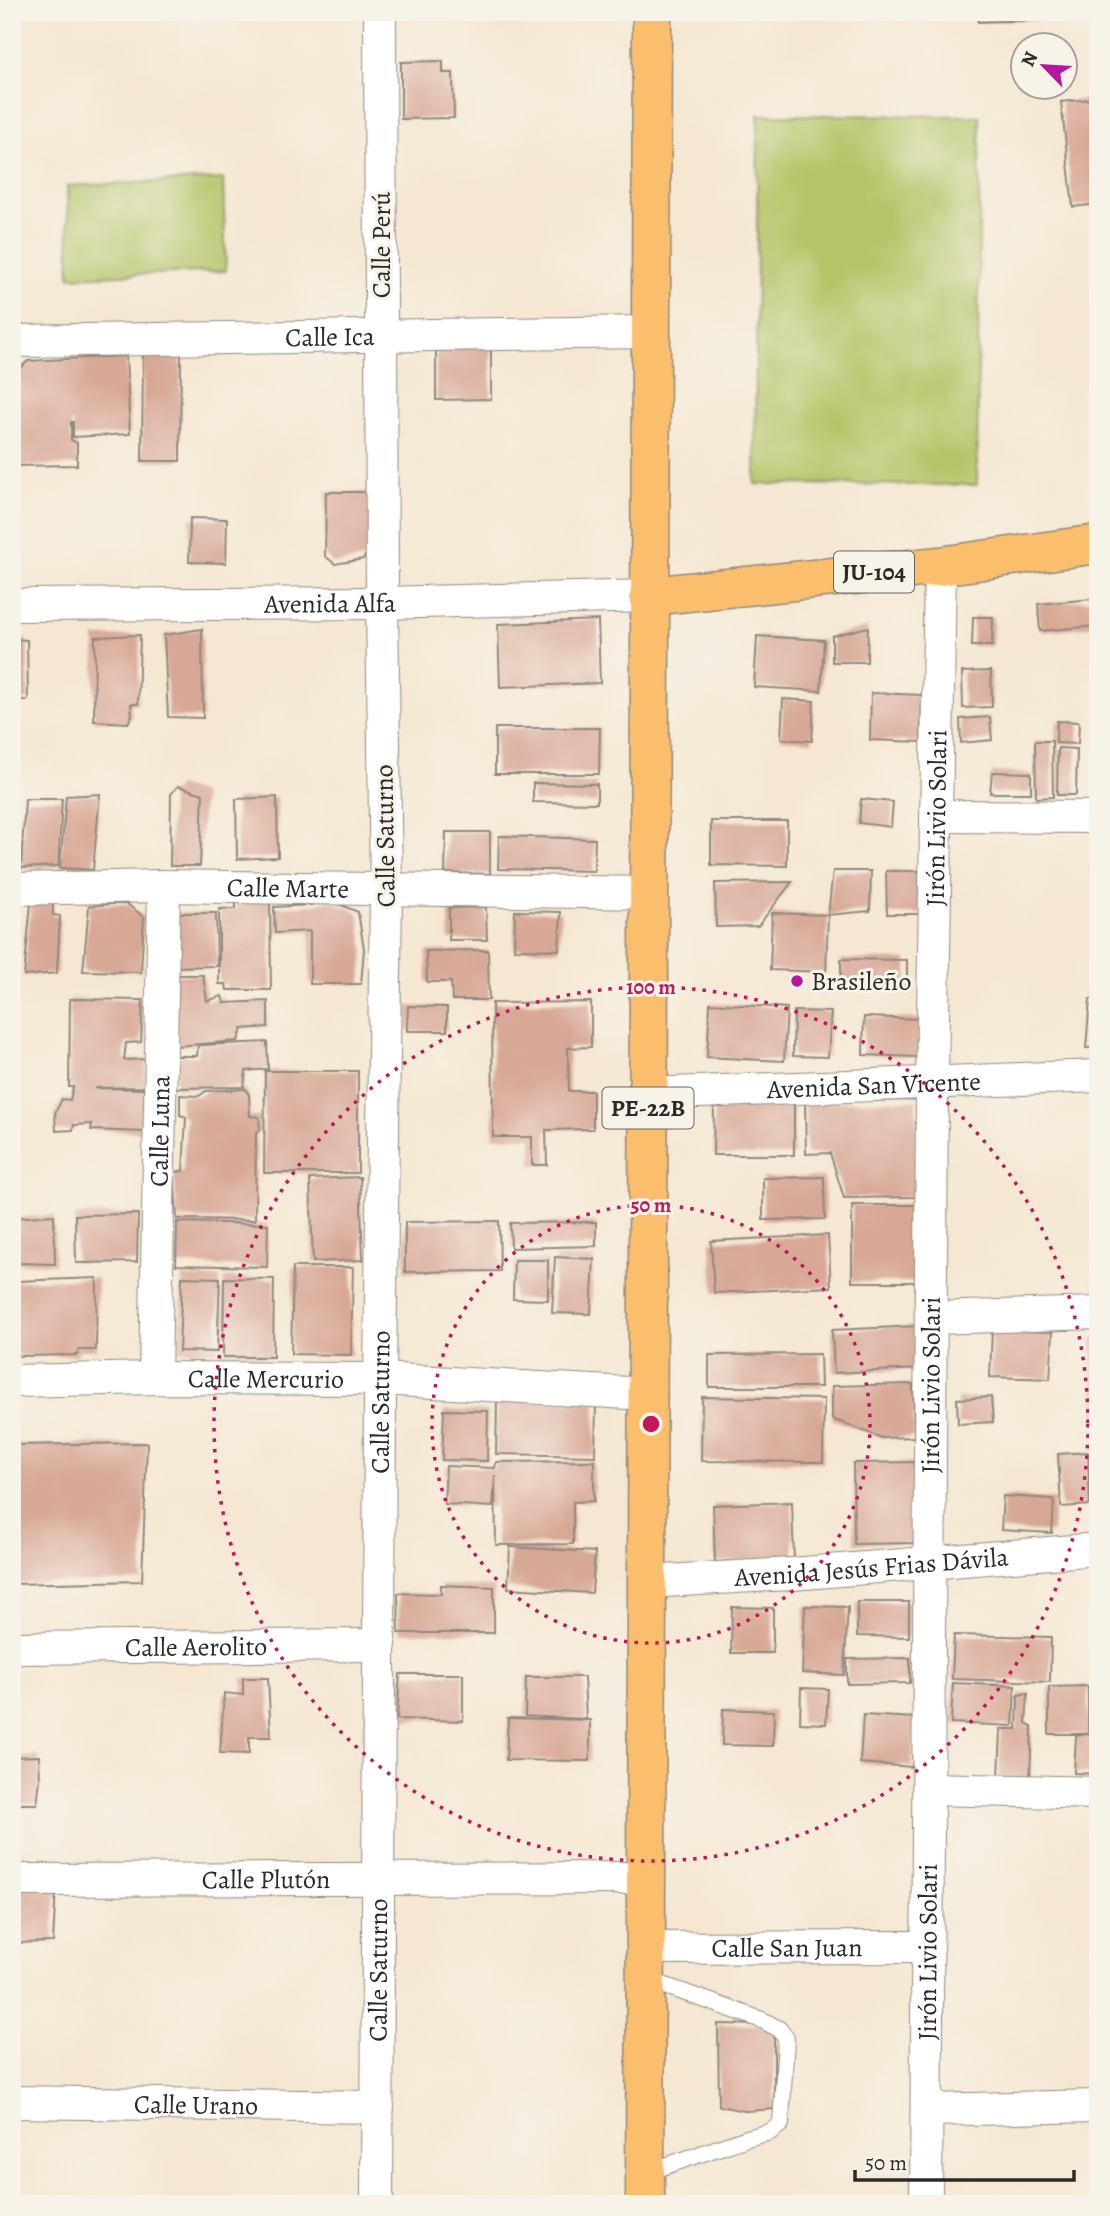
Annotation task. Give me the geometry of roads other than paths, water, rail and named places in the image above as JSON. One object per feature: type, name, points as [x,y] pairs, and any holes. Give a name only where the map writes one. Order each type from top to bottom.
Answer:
[{"type":"main road","name":"PE-22B","points":[[645,2189],[652,12]]},
{"type":"main road","name":"JU-104","points":[[649,596],[940,566],[1098,544]]},
{"type":"street","name":"Calle Perú","points":[[380,12],[382,603]]},
{"type":"street","name":"Calle Ica","points":[[12,341],[650,332]]},
{"type":"street","name":"Jirón Livio Solari","points":[[926,2204],[932,1082],[940,566]]},
{"type":"street","name":"Avenida Alfa","points":[[12,606],[382,603],[649,596]]},
{"type":"street","name":"Calle Saturno","points":[[377,2204],[380,1379],[386,890],[382,603]]},
{"type":"street","points":[[936,816],[1098,817]]},
{"type":"street","name":"Calle Marte","points":[[12,889],[164,886],[649,893]]},
{"type":"street","name":"Calle Luna","points":[[155,1378],[164,886]]},
{"type":"street","name":"Avenida San Vicente","points":[[648,1094],[1098,1076]]},
{"type":"street","points":[[931,1318],[1098,1313]]},
{"type":"street","name":"Calle Mercurio","points":[[12,1381],[155,1378],[380,1379],[646,1394]]},
{"type":"street","name":"Avenida Jesús Frias Dávila","points":[[646,1582],[1098,1549]]},
{"type":"street","name":"Calle Aerolito","points":[[12,1648],[380,1645]]},
{"type":"street","points":[[929,1789],[1098,1793]]},
{"type":"street","name":"Calle Plutón","points":[[12,1880],[645,1878]]},
{"type":"street","name":"Calle San Juan","points":[[645,1963],[928,1947]]},
{"type":"street","name":"Calle Urano","points":[[12,2102],[378,2107]]},
{"type":"street","points":[[927,2110],[1098,2106]]},
{"type":"lane","points":[[645,1963],[779,2029],[786,2038],[781,2123],[770,2132],[747,2138],[645,2189]]},
{"type":"place","name":"Brasileño","points":[[797,981]]}]
